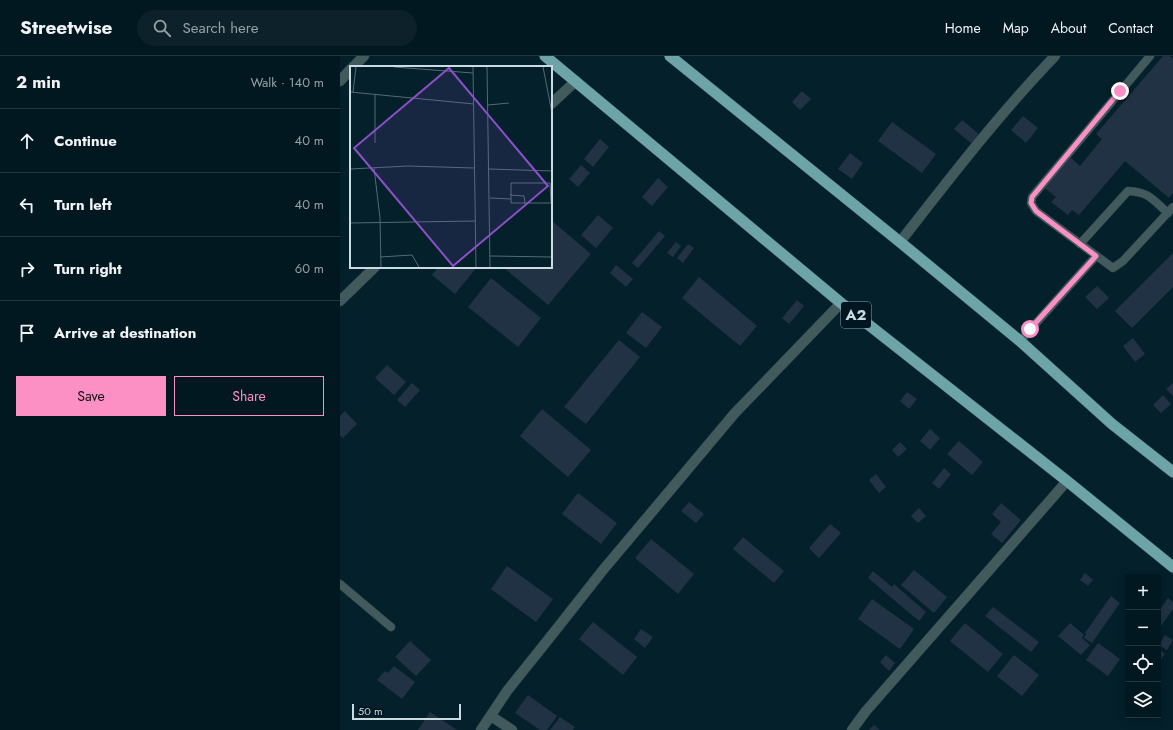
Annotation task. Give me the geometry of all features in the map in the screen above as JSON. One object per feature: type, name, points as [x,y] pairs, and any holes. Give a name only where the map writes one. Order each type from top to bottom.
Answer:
[{"type":"highway","name":"A2","points":[[545,56],[841,303],[1067,481],[1173,567]]},
{"type":"highway","points":[[670,56],[1020,341],[1112,424],[1173,472]]},
{"type":"street","points":[[354,66],[364,56]]},
{"type":"street","points":[[900,242],[962,162],[1027,85],[1055,56]]},
{"type":"street","points":[[340,80],[350,70]]},
{"type":"street","points":[[552,103],[576,81]]},
{"type":"street","points":[[340,300],[374,268]]},
{"type":"street","points":[[481,730],[507,692],[603,570],[730,420],[841,303]]},
{"type":"street","points":[[852,730],[866,711],[1067,481]]},
{"type":"street","points":[[491,716],[512,730]]},
{"type":"lane","points":[[1080,244],[1128,191],[1140,192],[1147,195],[1170,210],[1123,261],[1113,268],[1096,256],[1080,244],[1036,211],[1031,203],[1032,197],[1150,56]]},
{"type":"lane","points":[[1020,341],[1096,256]]},
{"type":"lane","points":[[340,584],[391,627]]},
{"type":"building","points":[[1163,56],[1170,56],[1173,59],[1173,193],[1169,198],[1125,161],[1079,215],[1072,210],[1068,215],[1051,202],[1056,197],[1045,188],[1070,157],[1080,166],[1102,139],[1096,134]]},
{"type":"building","points":[[802,91],[811,99],[800,110],[792,102]]},
{"type":"building","points":[[1023,116],[1038,128],[1026,143],[1011,130]]},
{"type":"building","points":[[962,120],[980,135],[972,144],[954,129]]},
{"type":"building","points":[[892,122],[936,154],[922,173],[878,141]]},
{"type":"building","points":[[600,139],[609,147],[593,167],[584,159]]},
{"type":"building","points":[[850,153],[863,163],[852,179],[838,169]]},
{"type":"building","points":[[581,165],[590,173],[578,187],[569,179]]},
{"type":"building","points":[[658,178],[668,187],[652,206],[642,197]]},
{"type":"building","points":[[598,215],[613,228],[596,248],[581,235]]},
{"type":"building","points":[[552,221],[591,254],[548,305],[504,268],[552,268]]},
{"type":"building","points":[[659,231],[665,236],[638,268],[632,263]]},
{"type":"building","points":[[676,242],[681,246],[673,257],[667,253]]},
{"type":"building","points":[[688,244],[694,248],[683,263],[677,258]]},
{"type":"building","points":[[1173,253],[1173,287],[1132,328],[1115,311]]},
{"type":"building","points":[[616,265],[633,279],[626,287],[610,273]]},
{"type":"building","points":[[437,268],[476,268],[455,294],[432,275]]},
{"type":"building","points":[[699,277],[757,326],[740,346],[682,298]]},
{"type":"building","points":[[491,278],[541,318],[518,347],[468,307]]},
{"type":"building","points":[[1097,286],[1109,298],[1097,309],[1085,297]]},
{"type":"building","points":[[797,300],[804,306],[789,324],[782,318]]},
{"type":"building","points":[[642,312],[662,327],[646,348],[626,333]]},
{"type":"building","points":[[1133,338],[1145,354],[1135,362],[1123,346]]},
{"type":"building","points":[[619,340],[640,357],[586,424],[564,407]]},
{"type":"building","points":[[387,365],[406,382],[394,395],[375,378]]},
{"type":"building","points":[[412,383],[420,390],[405,407],[397,400]]},
{"type":"building","points":[[1173,383],[1173,396],[1166,389]]},
{"type":"building","points":[[907,392],[917,399],[909,409],[900,401]]},
{"type":"building","points":[[1163,395],[1171,404],[1161,413],[1153,405]]},
{"type":"building","points":[[542,409],[591,450],[568,477],[520,436]]},
{"type":"building","points":[[345,411],[357,424],[343,438],[340,435],[340,416]]},
{"type":"building","points":[[930,429],[940,438],[930,450],[920,441]]},
{"type":"building","points":[[959,441],[983,462],[972,475],[947,454]]},
{"type":"building","points":[[900,442],[907,449],[898,457],[892,450]]},
{"type":"building","points":[[944,468],[951,474],[939,489],[932,483]]},
{"type":"building","points":[[876,474],[886,487],[879,493],[869,480]]},
{"type":"building","points":[[578,493],[617,523],[601,544],[562,514]]},
{"type":"building","points":[[689,502],[704,514],[696,523],[681,511]]},
{"type":"building","points":[[1001,503],[1021,520],[1002,543],[991,534],[1001,522],[992,514]]},
{"type":"building","points":[[919,508],[926,516],[918,523],[911,516]]},
{"type":"building","points":[[830,524],[841,533],[819,558],[809,548]]},
{"type":"building","points":[[743,537],[784,571],[774,583],[733,549]]},
{"type":"building","points":[[651,539],[694,574],[678,594],[635,558]]},
{"type":"building","points":[[507,566],[553,599],[536,622],[491,589]]},
{"type":"building","points":[[914,570],[947,597],[934,613],[901,585]]},
{"type":"building","points":[[873,571],[892,587],[894,584],[926,612],[919,621],[868,578]]},
{"type":"building","points":[[1085,573],[1093,580],[1088,586],[1080,580]]},
{"type":"building","points":[[1111,596],[1120,603],[1092,643],[1084,638],[1085,633]]},
{"type":"building","points":[[1168,598],[1173,602],[1173,609],[1161,626],[1161,610]]},
{"type":"building","points":[[872,599],[914,629],[900,649],[858,619]]},
{"type":"building","points":[[993,607],[1039,642],[1031,652],[985,616]]},
{"type":"building","points":[[593,622],[637,657],[623,675],[579,639]]},
{"type":"building","points":[[965,623],[1003,654],[988,672],[950,641]]},
{"type":"building","points":[[1070,623],[1084,635],[1082,638],[1090,645],[1081,655],[1058,636]]},
{"type":"building","points":[[641,629],[653,637],[645,648],[634,639]]},
{"type":"building","points":[[1165,635],[1173,640],[1167,650],[1161,646],[1161,642]]},
{"type":"building","points":[[410,641],[431,660],[416,676],[395,657]]},
{"type":"building","points":[[1098,643],[1120,659],[1108,676],[1086,660]]},
{"type":"building","points":[[1161,651],[1165,654],[1161,659]]},
{"type":"building","points":[[886,655],[895,663],[889,671],[880,662]]},
{"type":"building","points":[[1014,655],[1039,675],[1022,696],[997,676]]},
{"type":"building","points":[[394,666],[415,682],[402,699],[377,680],[385,671],[388,673]]},
{"type":"building","points":[[528,695],[557,716],[547,730],[540,730],[515,713]]},
{"type":"building","points":[[430,712],[457,730],[418,730]]},
{"type":"building","points":[[560,717],[575,727],[573,730],[550,730]]},
{"type":"building","points":[[874,725],[880,730],[869,730]]},
{"type":"route","points":[[1030,329],[1096,256],[1036,211],[1032,207],[1032,197],[1120,91]]}]
